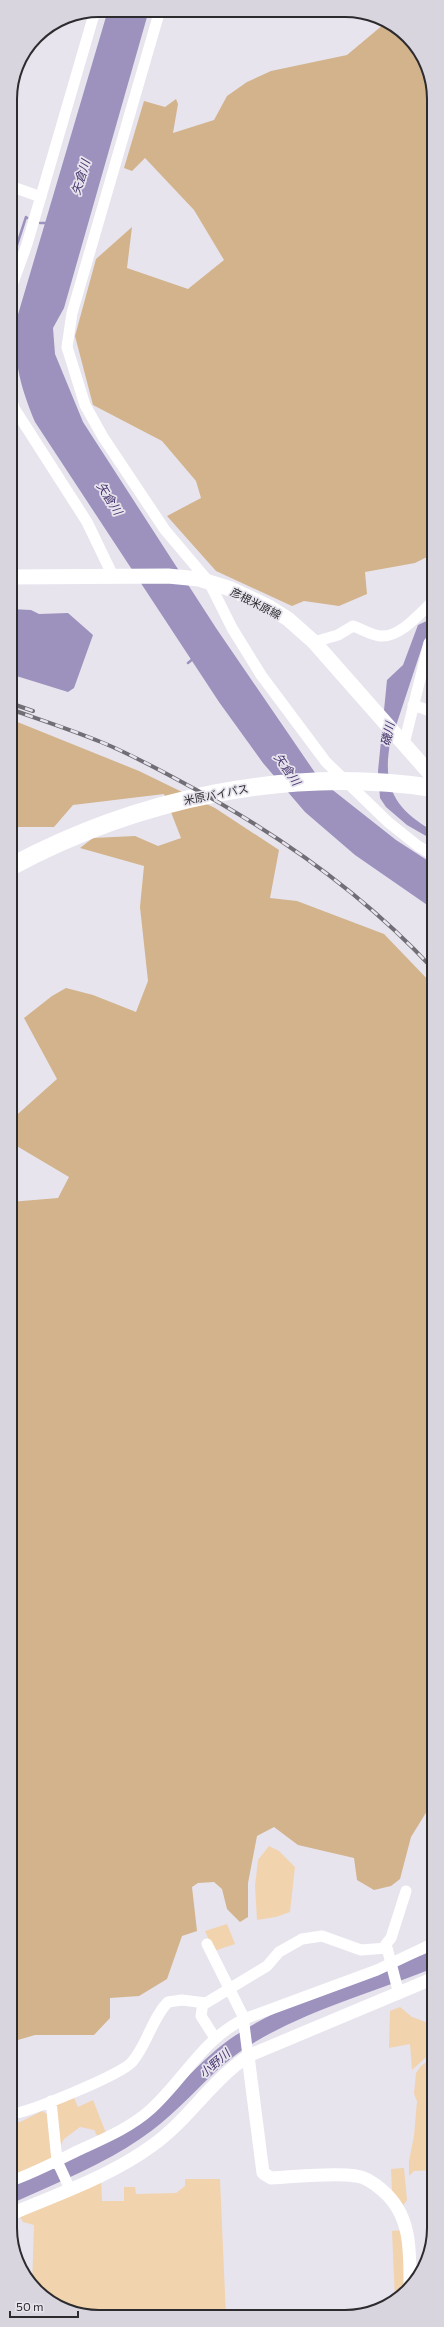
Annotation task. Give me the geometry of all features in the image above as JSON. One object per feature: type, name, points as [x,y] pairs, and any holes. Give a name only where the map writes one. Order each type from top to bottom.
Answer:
[{"type":"highway","name":"米原バイパス","points":[[17,863],[47,847],[109,823],[165,805],[217,792],[305,782],[360,781],[427,787]]},
{"type":"main road","name":"彦根米原線","points":[[17,577],[168,576],[204,581],[231,589],[269,607],[288,619],[314,642],[427,770]]},
{"type":"street","points":[[17,271],[41,197],[93,17]]},
{"type":"street","points":[[158,17],[72,313],[67,347],[85,405],[104,437],[165,530],[204,581],[261,675],[326,762],[388,822],[418,846],[427,851]]},
{"type":"street","points":[[17,188],[41,197]]},
{"type":"street","points":[[17,413],[88,522],[118,576]]},
{"type":"street","points":[[314,642],[338,635],[354,626],[380,636],[390,635],[403,628],[427,606]]},
{"type":"street","points":[[401,741],[413,705],[427,651]]},
{"type":"street","points":[[413,705],[427,710]]},
{"type":"street","points":[[398,1991],[386,1944],[391,1938],[406,1891]]},
{"type":"street","points":[[17,2113],[25,2112],[51,2101],[131,2063],[168,2002],[182,2000],[206,2003],[267,1966],[279,1952],[302,1939],[322,1936],[356,1949],[387,1948]]},
{"type":"street","points":[[207,1944],[230,1988],[244,2021],[263,2173],[271,2178],[354,2175],[374,2182],[392,2200],[404,2220],[410,2242],[410,2278]]},
{"type":"street","points":[[17,2179],[58,2162],[141,2118],[215,2038],[227,2028],[390,1964],[427,1946]]},
{"type":"street","points":[[17,2211],[69,2187],[104,2173],[153,2145],[178,2123],[222,2076],[248,2052],[427,1981]]},
{"type":"street","points":[[203,2003],[201,2016],[215,2038]]},
{"type":"street","points":[[51,2101],[58,2162],[69,2187]]},
{"type":"shaded area","points":[[382,26],[395,34],[410,49],[419,63],[426,88],[427,557],[415,563],[365,572],[367,594],[339,606],[304,601],[292,606],[216,571],[167,516],[201,498],[196,481],[162,441],[93,405],[75,336],[96,259],[132,227],[127,268],[188,289],[224,260],[194,210],[145,158],[132,171],[124,168],[144,101],[165,107],[176,99],[178,104],[173,133],[214,120],[227,96],[247,82],[271,71],[347,55]]},
{"type":"shaded area","points":[[17,722],[139,771],[215,808],[279,850],[270,898],[297,901],[384,934],[427,979],[427,1811],[411,1837],[400,1879],[391,1886],[374,1890],[357,1880],[354,1858],[298,1845],[274,1827],[257,1836],[248,1883],[248,1917],[240,1922],[227,1909],[222,1889],[214,1882],[198,1883],[192,1887],[197,1931],[182,1936],[167,1979],[139,1996],[110,1998],[110,2018],[94,2035],[35,2035],[17,2040],[17,1201],[58,1198],[69,1177],[17,1146],[17,1115],[57,1079],[24,1018],[52,996],[66,988],[93,995],[136,1012],[148,981],[140,907],[144,866],[80,848],[93,838],[135,836],[158,846],[181,838],[164,794],[73,805],[54,827],[17,827]]},
{"type":"shaded area","points":[[269,1846],[279,1851],[295,1867],[290,1912],[276,1917],[257,1920],[255,1886],[258,1860]]},
{"type":"shaded area","points":[[227,1924],[235,1944],[214,1951],[205,1931]]},
{"type":"shaded area","points":[[400,2007],[412,2017],[427,2022],[427,2056],[412,2070],[410,2044],[389,2048],[390,2011]]},
{"type":"shaded area","points":[[427,2061],[427,2170],[414,2171],[409,2176],[409,2161],[414,2136],[417,2101],[414,2094],[416,2073]]},
{"type":"shaded area","points":[[73,2095],[78,2107],[93,2100],[106,2133],[98,2137],[94,2130],[80,2127],[64,2139],[59,2149],[55,2109],[59,2101]]},
{"type":"shaded area","points":[[42,2111],[49,2115],[52,2142],[51,2159],[17,2173],[17,2123]]},
{"type":"shaded area","points":[[404,2168],[407,2200],[402,2207],[392,2194],[391,2169]]},
{"type":"shaded area","points":[[101,2179],[102,2201],[124,2201],[124,2187],[135,2187],[136,2194],[176,2193],[185,2186],[185,2179],[220,2179],[226,2310],[94,2310],[73,2306],[63,2302],[45,2290],[32,2276],[34,2225],[23,2222],[20,2217]]},
{"type":"shaded area","points":[[403,2230],[406,2283],[395,2293],[392,2231]]},
{"type":"water","name":"矢倉川","points":[[106,17],[147,17],[64,308],[53,328],[55,354],[83,422],[216,628],[320,780],[396,840],[427,860],[427,905],[355,855],[305,812],[263,763],[219,702],[35,422],[22,387],[17,360],[17,318]]},
{"type":"water","points":[[17,609],[31,610],[39,614],[68,613],[93,635],[74,688],[68,692],[17,676]]},
{"type":"water","name":"磯川","points":[[427,621],[427,638],[424,641],[390,744],[388,773],[390,785],[401,806],[410,815],[427,827],[427,837],[407,825],[386,807],[380,798],[378,771],[387,680],[403,665],[418,625]]},
{"type":"waterway","points":[[17,245],[26,217],[27,218]]},
{"type":"waterway","points":[[40,223],[47,223]]},
{"type":"waterway","points":[[188,663],[194,658]]},
{"type":"waterway","name":"小野川","points":[[17,2192],[98,2155],[131,2135],[159,2115],[227,2051],[263,2028],[310,2006],[427,1962]]},
{"type":"railway","points":[[17,705],[33,711]]},
{"type":"railway","points":[[17,711],[79,733],[151,765],[248,820],[314,864],[346,889],[406,941],[427,963]]}]
